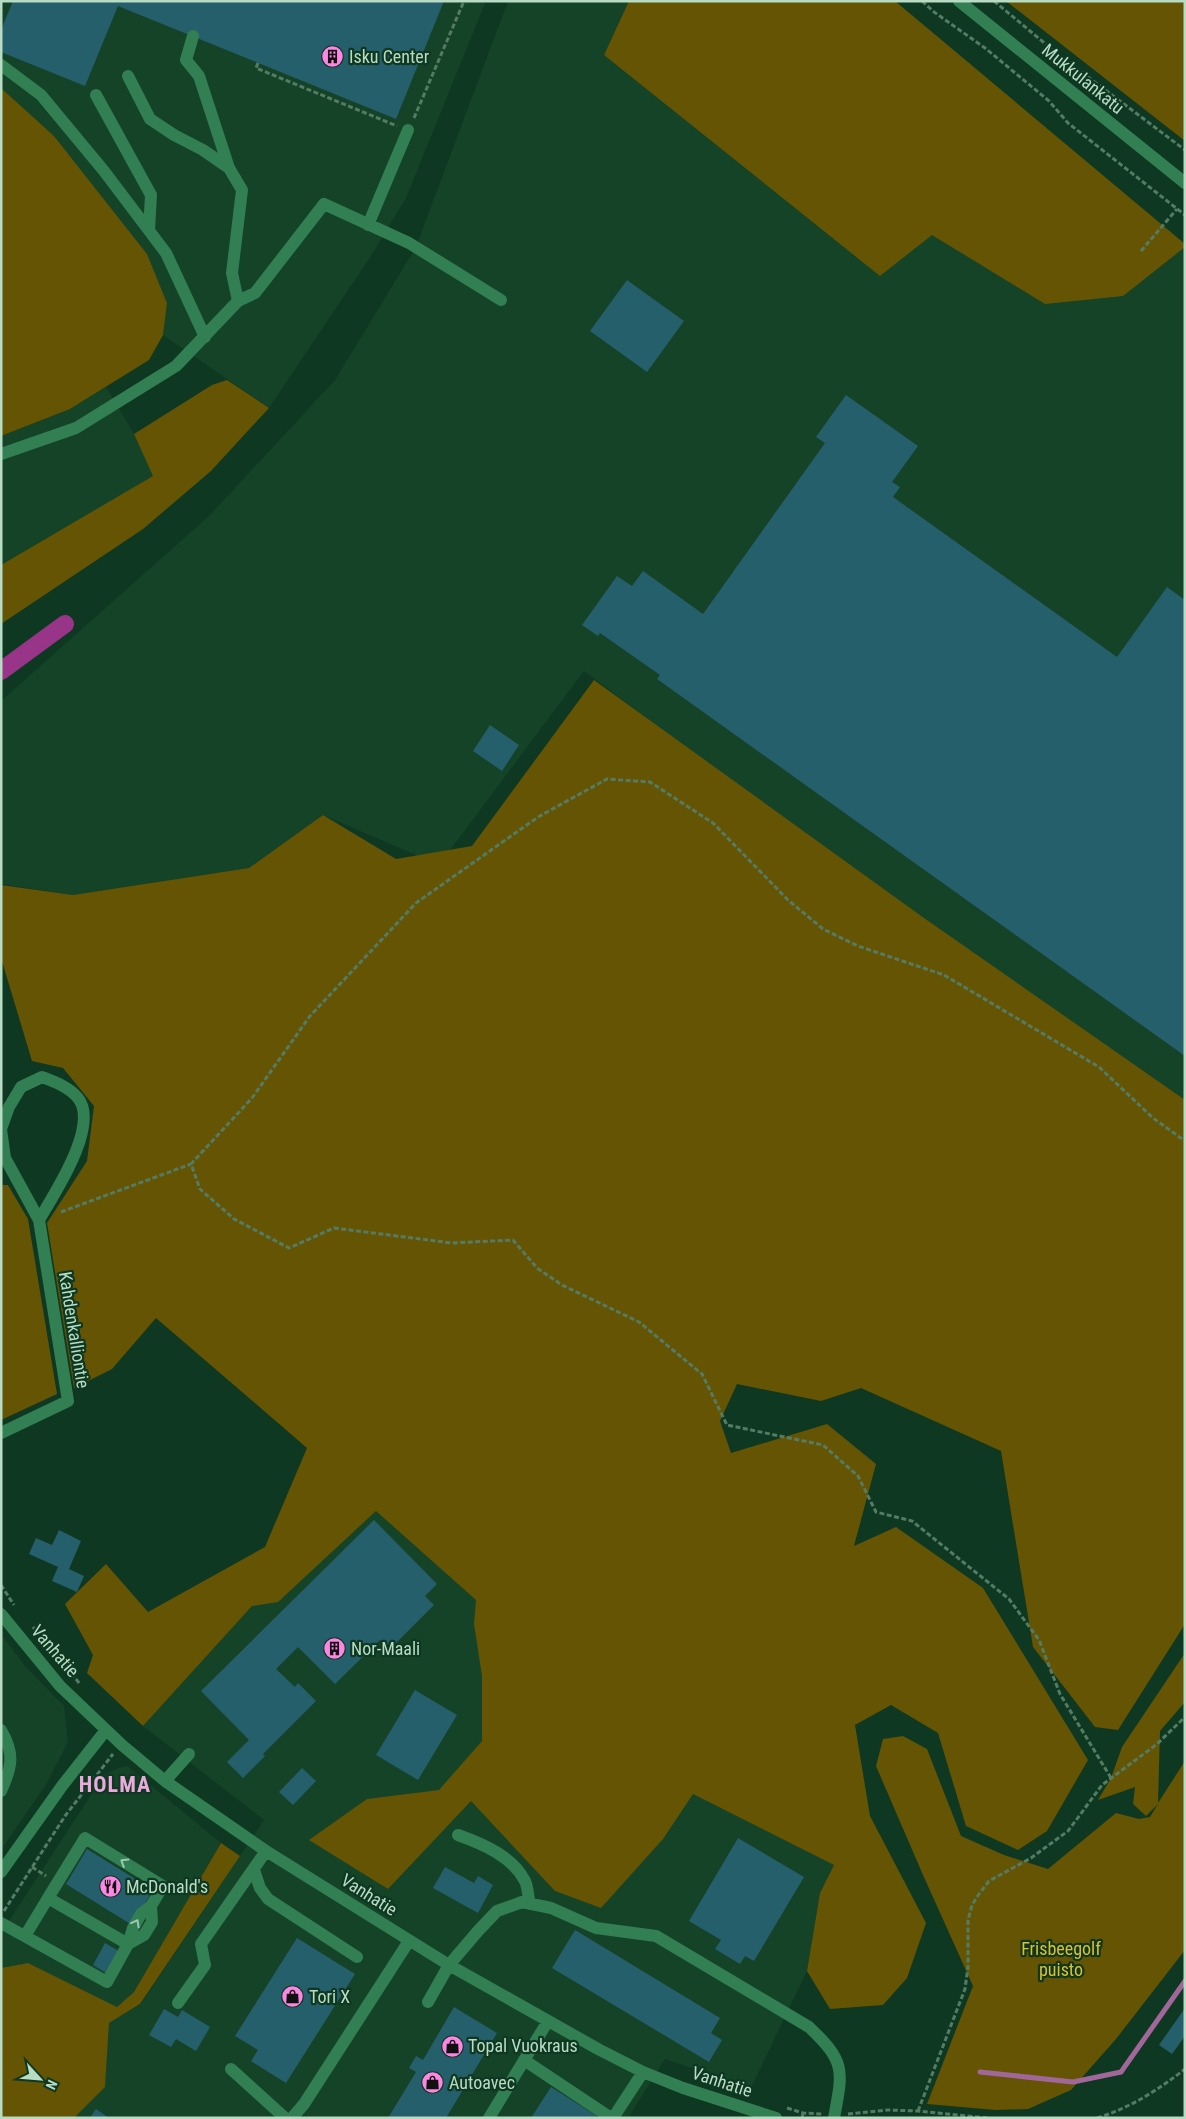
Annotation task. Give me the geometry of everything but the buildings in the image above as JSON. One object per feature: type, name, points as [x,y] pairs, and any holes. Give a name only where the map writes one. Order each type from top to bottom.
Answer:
[{"type":"street","name":"Mukkulankatu","points":[[959,1],[1185,183]]},
{"type":"street","points":[[193,36],[186,60],[199,76],[229,168],[242,190],[232,273],[238,300]]},
{"type":"street","points":[[1,65],[41,95],[149,230],[166,253],[205,336]]},
{"type":"street","points":[[128,76],[150,119],[174,135],[203,150],[229,168]]},
{"type":"street","points":[[96,95],[151,195],[149,230]]},
{"type":"street","points":[[368,225],[408,130]]},
{"type":"street","points":[[1,454],[76,428],[176,366],[238,300],[255,293],[324,204],[409,243],[501,300]]},
{"type":"street","name":"Kahdenkalliontie","points":[[1,1433],[68,1402],[39,1220],[6,1158],[1,1129],[9,1106],[21,1087],[42,1077],[62,1085],[79,1098],[86,1117],[78,1147],[39,1220]]},
{"type":"street","name":"Vanhatie","points":[[1,1614],[60,1686],[122,1745],[165,1781],[266,1851],[449,1965],[643,2072],[683,2088],[780,2113]]},
{"type":"street","points":[[1,1730],[7,1740],[11,1755],[10,1772],[1,1791]]},
{"type":"street","points":[[1,1872],[62,1786],[106,1730]]},
{"type":"street","points":[[165,1781],[189,1754]]},
{"type":"street","points":[[458,1835],[481,1843],[510,1862],[525,1881],[530,1904]]},
{"type":"street","points":[[1,1923],[107,1982],[128,1944],[144,1935],[152,1922],[151,1906],[163,1886],[85,1838],[25,1936]]},
{"type":"street","points":[[178,2003],[205,1965],[201,1944],[266,1851]]},
{"type":"street","points":[[254,1870],[260,1888],[268,1900],[357,1957]]},
{"type":"street","points":[[48,1898],[128,1944]]},
{"type":"street","points":[[428,2002],[449,1965],[497,1911],[522,1902],[551,1908],[596,1928],[656,1936],[809,2027],[827,2043],[837,2058],[840,2077],[834,2117]]},
{"type":"street","points":[[292,2118],[304,2104],[409,1941]]},
{"type":"street","points":[[489,2118],[548,2021]]},
{"type":"street","points":[[524,2060],[612,2118],[643,2072]]},
{"type":"street","points":[[232,2069],[285,2118]]},
{"type":"path","points":[[258,63],[256,68],[408,130],[464,1]]},
{"type":"path","points":[[922,1],[934,12],[985,48],[1049,101],[1068,123],[1185,215]]},
{"type":"path","points":[[994,1],[1060,56],[1185,150]]},
{"type":"path","points":[[1140,251],[1177,209]]},
{"type":"path","points":[[39,1220],[191,1164],[252,1098],[310,1016],[416,903],[538,817],[607,779],[650,782],[713,823],[788,900],[823,929],[858,946],[944,975],[1099,1067],[1153,1118],[1185,1141]]},
{"type":"path","points":[[191,1164],[200,1189],[234,1219],[289,1248],[334,1228],[452,1243],[513,1240],[537,1268],[562,1285],[639,1322],[702,1374],[727,1425],[823,1445],[858,1476],[876,1512],[912,1521],[1008,1598],[1039,1640],[1060,1694],[1111,1778]]},
{"type":"path","points":[[1,1585],[15,1606]]},
{"type":"path","points":[[27,1620],[81,1684]]},
{"type":"path","points":[[918,2111],[965,1989],[968,1967],[968,1920],[972,1904],[989,1881],[1031,1858],[1068,1831],[1102,1785],[1157,1744],[1185,1717]]},
{"type":"path","points":[[1,1916],[65,1816],[107,1759],[122,1745]]},
{"type":"path","points":[[1097,2118],[1120,2111],[1165,2084],[1185,2069]]},
{"type":"path","points":[[780,2113],[803,2113],[834,2117],[887,2110],[988,2118]]},
{"type":"path","points":[[802,2118],[803,2113]]},
{"type":"shaded area","points":[[1,1],[486,1],[406,198],[369,259],[269,408],[163,335],[167,303],[147,254],[54,136],[1,88]]},
{"type":"shaded area","points":[[508,1],[629,1],[604,55],[805,204],[1185,249],[1185,1120],[584,671],[439,865],[323,815],[249,868],[73,895],[1,884],[1,701],[209,516],[335,380],[416,247]]},
{"type":"shaded area","points":[[106,387],[134,434],[154,476],[1,565],[1,436],[70,409]]},
{"type":"shaded area","points":[[375,1470],[834,1865],[820,1893],[807,1971],[751,2088],[665,2059],[628,2118],[74,2118],[105,2087],[109,2023],[141,2004],[264,1820],[143,1726]]},
{"type":"shaded area","points":[[1,1634],[26,1667],[64,1706],[68,1742],[47,1783],[1,1850]]},
{"type":"shaded area","points":[[127,1766],[221,1843],[134,1992],[117,2007],[28,1963],[1,1968],[1,1933],[104,1775]]},
{"type":"green space","points":[[629,1],[895,1],[1185,244],[1185,247],[1123,296],[1045,304],[932,235],[880,276],[604,55]]},
{"type":"green space","points":[[1006,1],[1185,1],[1185,141]]},
{"type":"green space","points":[[1,88],[54,136],[147,254],[167,303],[163,335],[149,360],[70,409],[1,436]]},
{"type":"green space","points":[[227,380],[269,408],[211,471],[143,529],[1,624],[1,565],[153,476],[134,434],[212,385]]},
{"type":"green space","points":[[594,680],[924,918],[1185,1100],[1185,1624],[1118,1730],[1095,1727],[1033,1647],[1001,1451],[861,1388],[821,1401],[737,1384],[720,1421],[731,1453],[827,1424],[876,1464],[854,1546],[896,1527],[983,1588],[1088,1760],[1047,1831],[1018,1850],[966,1826],[938,1733],[891,1705],[855,1725],[870,1816],[926,1923],[907,1978],[883,2005],[830,2009],[807,1971],[820,1893],[834,1865],[693,1794],[663,1839],[601,1908],[555,1891],[471,1801],[388,1889],[309,1840],[367,1799],[439,1790],[482,1741],[482,1676],[474,1624],[476,1600],[376,1511],[278,1602],[252,1606],[143,1726],[87,1673],[93,1655],[65,1604],[106,1564],[148,1612],[265,1547],[307,1448],[156,1318],[112,1369],[74,1388],[47,1223],[87,1161],[94,1106],[63,1068],[32,1061],[1,958],[1,885],[73,895],[249,868],[323,815],[396,859],[472,846]]},
{"type":"green space","points":[[1,1185],[8,1185],[28,1219],[57,1394],[1,1420]]},
{"type":"green space","name":"Frisbeegolf puisto","points":[[1185,1653],[1185,1702],[1160,1731],[1158,1803],[1185,1761],[1185,1950],[1116,2039],[1071,2090],[1028,2109],[996,2110],[927,2104],[973,1986],[876,1766],[883,1739],[903,1736],[927,1749],[961,1836],[1004,1855],[1048,1869],[1116,1813],[1139,1819],[1150,1817],[1158,1804],[1146,1816],[1133,1804],[1135,1787],[1098,1800],[1111,1778],[1122,1747]]},
{"type":"green space","points":[[221,1843],[240,1856],[140,2004],[109,2023],[105,2087],[74,2118],[1,2118],[1,1968],[28,1963],[117,2007],[134,1992]]},
{"type":"waterway","points":[[1,671],[65,624]]},
{"type":"waterway","points":[[980,2072],[1073,2082],[1121,2072],[1185,1981]]},
{"type":"place","name":"Isku Center","points":[[333,57]]},
{"type":"place","name":"Nor-Maali","points":[[335,1649]]},
{"type":"place","name":"McDonald's","points":[[110,1887]]},
{"type":"place","name":"Tori X","points":[[293,1997]]},
{"type":"place","name":"Topal Vuokraus","points":[[452,2046]]},
{"type":"place","name":"Autoavec","points":[[433,2083]]},
{"type":"district","name":"HOLMA","points":[[115,1784]]}]
